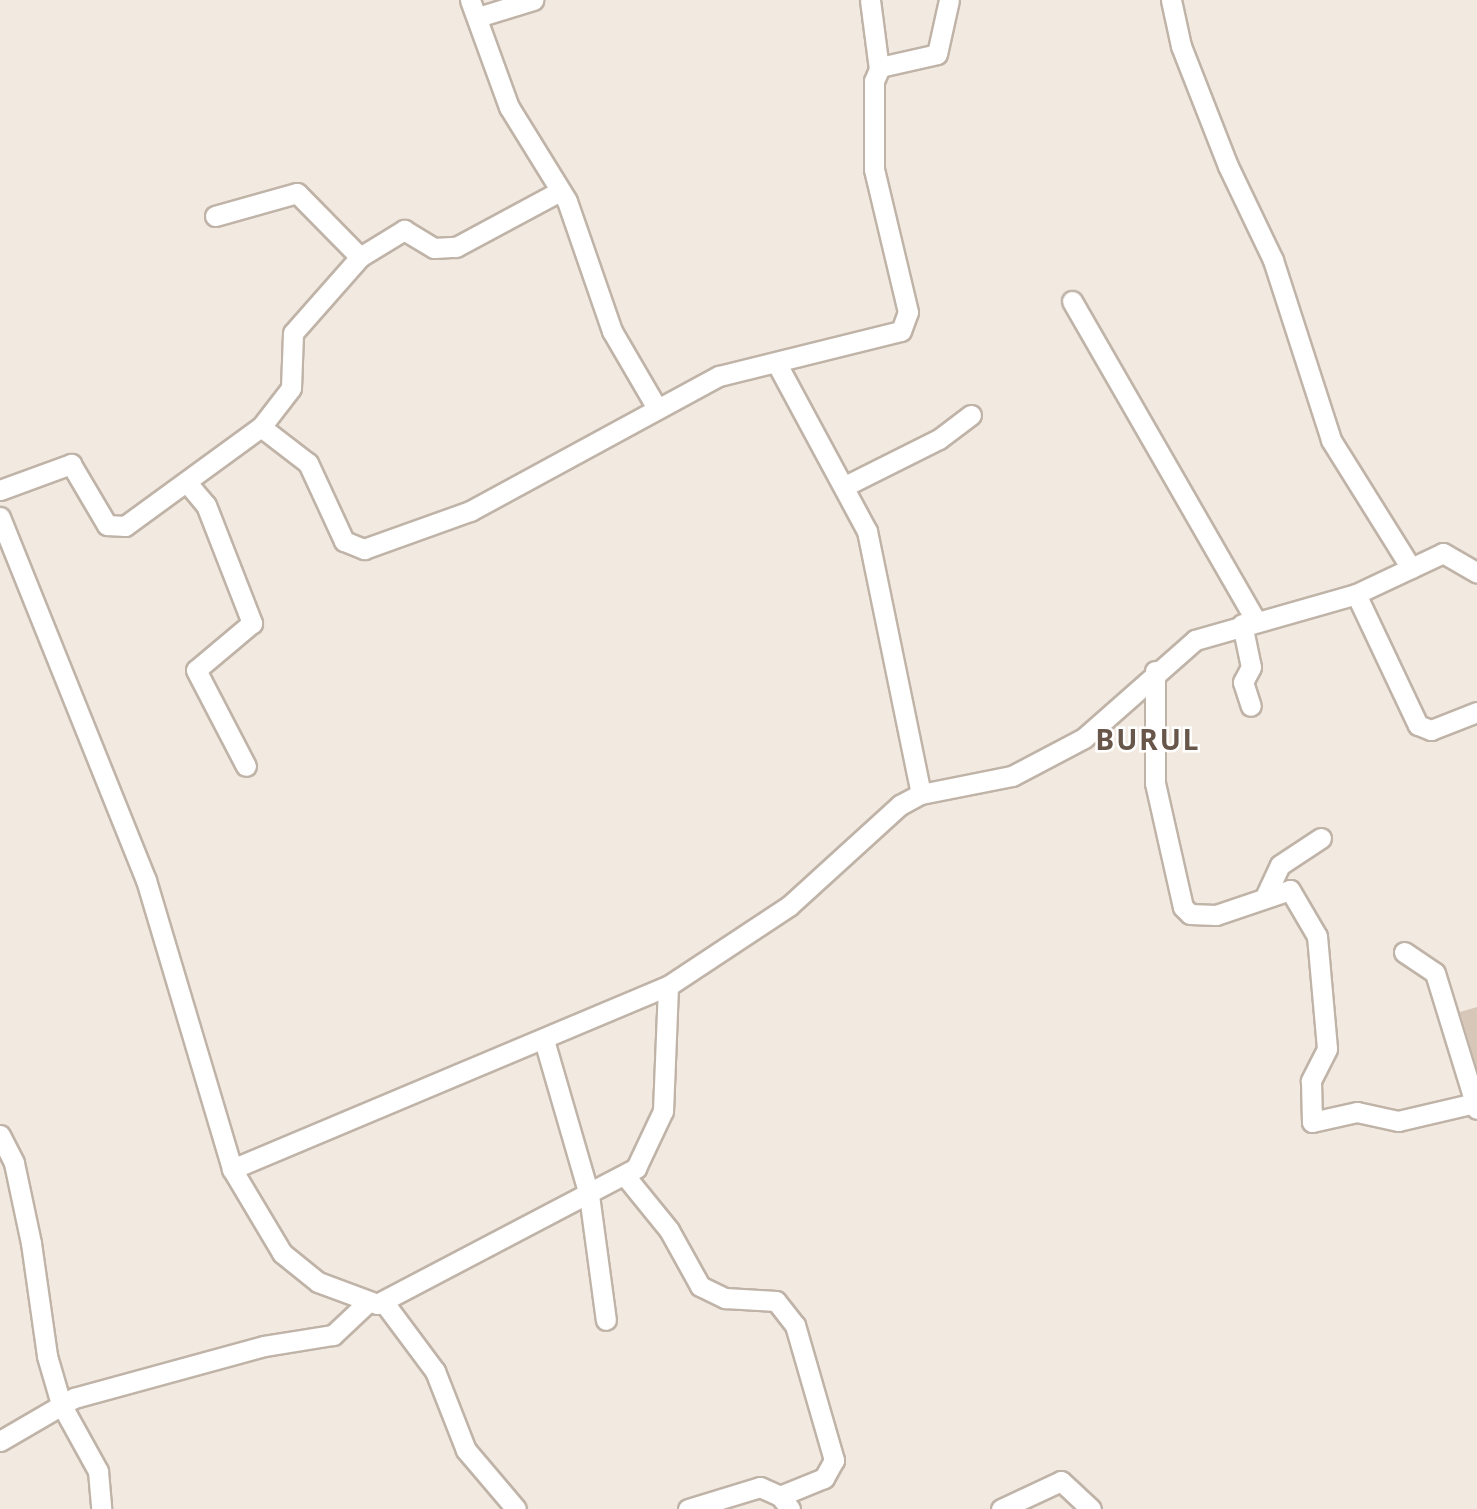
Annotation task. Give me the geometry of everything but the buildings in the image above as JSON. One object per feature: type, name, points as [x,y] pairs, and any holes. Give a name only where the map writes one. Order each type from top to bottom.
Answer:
[{"type":"street","points":[[533,0],[474,9],[509,107],[560,191],[612,331],[655,405]]},
{"type":"street","points":[[261,427],[308,463],[344,541],[364,549],[470,511],[655,405],[719,376],[891,335],[907,321],[874,169],[879,69],[870,0]]},
{"type":"street","points":[[879,69],[933,57],[949,0]]},
{"type":"street","points":[[1171,0],[1181,46],[1228,166],[1273,260],[1331,440],[1410,568]]},
{"type":"street","points":[[0,490],[71,464],[111,529],[189,485],[261,427],[291,388],[293,333],[360,257],[404,230],[434,247],[456,247],[560,191]]},
{"type":"street","points":[[215,216],[297,193],[360,257]]},
{"type":"street","points":[[1072,301],[1248,622],[1251,667],[1243,682],[1251,706]]},
{"type":"street","points":[[777,364],[845,485],[867,531],[921,794]]},
{"type":"street","points":[[845,485],[939,439],[971,415]]},
{"type":"street","points":[[189,485],[206,505],[252,623],[196,670],[246,766]]},
{"type":"street","points":[[0,517],[146,880],[232,1169],[282,1253],[318,1282],[376,1303],[435,1371],[466,1450],[516,1509]]},
{"type":"street","points":[[232,1169],[668,986],[789,906],[900,805],[921,794],[1024,770],[1096,729],[1184,645],[1248,622],[1356,594],[1410,568],[1451,553],[1477,573]]},
{"type":"street","points":[[1356,594],[1418,724],[1431,730],[1477,712]]},
{"type":"street","points":[[1155,671],[1155,783],[1182,907],[1190,914],[1216,915],[1265,897],[1294,892],[1320,945],[1328,1049],[1311,1081],[1312,1122],[1357,1112],[1398,1121],[1476,1106],[1436,972],[1404,951]]},
{"type":"street","points":[[1265,897],[1280,865],[1321,838]]},
{"type":"street","points":[[0,1441],[61,1404],[264,1346],[333,1335],[376,1303],[498,1237],[626,1177],[663,1111],[668,986]]},
{"type":"street","points":[[544,1040],[589,1195],[606,1320]]},
{"type":"street","points":[[0,1135],[13,1163],[61,1404],[98,1471],[101,1509]]},
{"type":"street","points":[[626,1177],[669,1230],[700,1286],[725,1298],[776,1301],[795,1325],[834,1460],[824,1478],[785,1502],[760,1487],[688,1509]]},
{"type":"street","points":[[1002,1509],[1061,1481],[1091,1509]]},
{"type":"district","name":"BURUL","points":[[1148,739]]}]
